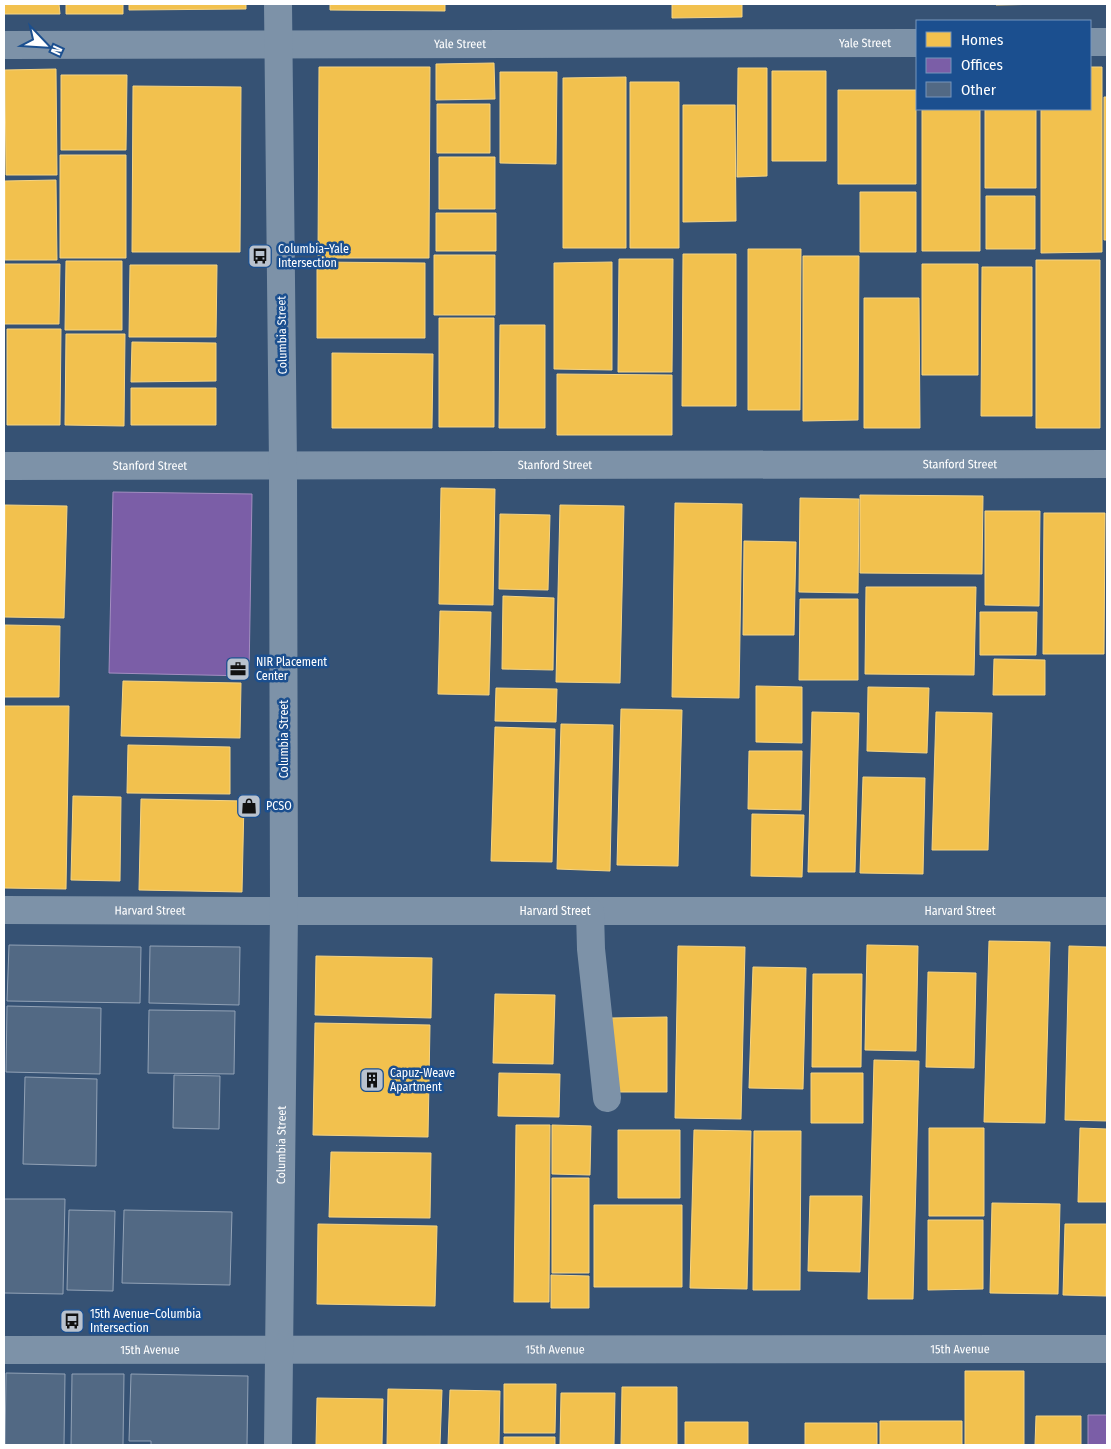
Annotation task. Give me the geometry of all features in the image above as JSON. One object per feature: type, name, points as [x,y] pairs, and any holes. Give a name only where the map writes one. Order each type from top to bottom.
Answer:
[{"type":"street","name":"Columbia Street","points":[[278,4],[284,465],[284,912],[278,1445]]},
{"type":"street","points":[[1091,42],[1107,42]]},
{"type":"street","name":"Yale Street","points":[[4,45],[916,43]]},
{"type":"street","name":"Stanford Street","points":[[4,466],[1107,464]]},
{"type":"street","name":"Harvard Street","points":[[4,910],[284,912],[1107,911]]},
{"type":"street","points":[[590,912],[591,950],[606,1098]]},
{"type":"street","name":"15th Avenue","points":[[4,1350],[1107,1349]]},
{"type":"building: Homes","points":[[4,4],[59,4],[60,14],[4,14]]},
{"type":"building: Homes","points":[[66,4],[123,4],[123,14],[66,14]]},
{"type":"building: Homes","points":[[129,4],[246,4],[246,9],[129,10]]},
{"type":"building: Homes","points":[[330,4],[445,4],[445,11],[330,10]]},
{"type":"building: Homes","points":[[672,4],[742,4],[742,17],[672,18]]},
{"type":"building: Homes","points":[[996,4],[1051,4],[996,5]]},
{"type":"building: Homes","points":[[494,63],[495,99],[436,100],[436,64]]},
{"type":"building: Homes","points":[[319,67],[430,67],[429,258],[318,258]]},
{"type":"building: Homes","points":[[1091,67],[1102,67],[1102,252],[1041,253],[1041,110],[1091,110]]},
{"type":"building: Homes","points":[[738,68],[767,68],[767,176],[737,177]]},
{"type":"building: Homes","points":[[56,69],[57,175],[6,175],[5,70]]},
{"type":"building: Homes","points":[[772,71],[826,71],[826,161],[772,161]]},
{"type":"building: Homes","points":[[500,72],[557,72],[556,164],[500,163]]},
{"type":"building: Homes","points":[[61,75],[127,75],[126,150],[61,150]]},
{"type":"building: Homes","points":[[626,77],[626,248],[563,248],[563,78]]},
{"type":"building: Homes","points":[[630,82],[679,82],[679,248],[630,248]]},
{"type":"building: Homes","points":[[133,86],[241,87],[240,252],[132,252]]},
{"type":"building: Homes","points":[[838,90],[916,90],[916,184],[838,184]]},
{"type":"building: Homes","points":[[1104,97],[1107,97],[1107,240],[1104,240]]},
{"type":"building: Homes","points":[[437,104],[490,104],[490,153],[437,153]]},
{"type":"building: Homes","points":[[683,105],[735,105],[736,221],[683,222]]},
{"type":"building: Homes","points":[[922,110],[980,110],[980,251],[922,251]]},
{"type":"building: Homes","points":[[985,110],[1036,110],[1036,188],[985,188]]},
{"type":"building: Homes","points":[[60,155],[126,155],[126,258],[60,258]]},
{"type":"building: Homes","points":[[439,157],[495,157],[495,209],[439,209]]},
{"type":"building: Homes","points":[[56,180],[57,260],[5,260],[5,181]]},
{"type":"building: Homes","points":[[860,192],[916,192],[916,252],[860,252]]},
{"type":"building: Homes","points":[[986,196],[1035,196],[1035,249],[986,249]]},
{"type":"building: Homes","points":[[436,213],[496,213],[496,251],[436,251]]},
{"type":"building: Homes","points":[[748,249],[801,249],[800,410],[748,410]]},
{"type":"building: Homes","points":[[683,254],[736,254],[736,406],[682,406]]},
{"type":"building: Homes","points":[[434,255],[495,255],[495,315],[434,315]]},
{"type":"building: Homes","points":[[803,256],[859,256],[858,420],[803,421]]},
{"type":"building: Homes","points":[[619,259],[673,259],[672,372],[618,372]]},
{"type":"building: Homes","points":[[1036,260],[1100,260],[1100,428],[1036,428]]},
{"type":"building: Homes","points":[[66,261],[122,261],[122,330],[65,330]]},
{"type":"building: Homes","points":[[317,262],[425,263],[425,338],[317,338]]},
{"type":"building: Homes","points":[[612,262],[612,370],[554,369],[554,263]]},
{"type":"building: Homes","points":[[4,264],[60,264],[59,324],[4,324]]},
{"type":"building: Homes","points":[[922,264],[978,264],[978,375],[922,375]]},
{"type":"building: Homes","points":[[130,265],[217,265],[216,337],[129,337]]},
{"type":"building: Homes","points":[[982,267],[1032,267],[1032,416],[981,416]]},
{"type":"building: Homes","points":[[864,298],[919,298],[920,428],[864,428]]},
{"type":"building: Homes","points":[[439,318],[494,318],[494,427],[439,427]]},
{"type":"building: Homes","points":[[500,325],[545,325],[545,428],[499,428]]},
{"type":"building: Homes","points":[[7,329],[61,329],[60,425],[7,425]]},
{"type":"building: Homes","points":[[66,334],[125,334],[124,426],[65,425]]},
{"type":"building: Homes","points":[[132,342],[216,343],[216,381],[131,382]]},
{"type":"building: Homes","points":[[332,353],[433,354],[432,428],[332,428]]},
{"type":"building: Homes","points":[[557,374],[672,375],[672,435],[557,435]]},
{"type":"building: Homes","points":[[131,388],[216,388],[216,425],[131,425]]},
{"type":"building: Homes","points":[[441,488],[495,489],[493,605],[439,604]]},
{"type":"building: Homes","points":[[860,495],[983,496],[982,574],[860,573]]},
{"type":"building: Homes","points":[[800,498],[859,499],[858,593],[799,592]]},
{"type":"building: Homes","points":[[675,503],[742,504],[739,698],[672,697]]},
{"type":"building: Homes","points":[[5,505],[67,506],[64,618],[4,617]]},
{"type":"building: Homes","points":[[560,505],[624,506],[620,683],[556,682]]},
{"type":"building: Homes","points":[[985,511],[1040,511],[1039,606],[985,605]]},
{"type":"building: Homes","points":[[1044,513],[1105,513],[1104,654],[1043,654]]},
{"type":"building: Homes","points":[[500,514],[550,515],[548,590],[499,589]]},
{"type":"building: Homes","points":[[744,541],[796,542],[794,635],[743,635]]},
{"type":"building: Homes","points":[[866,587],[976,587],[974,675],[865,674]]},
{"type":"building: Homes","points":[[503,596],[554,598],[553,670],[502,669]]},
{"type":"building: Homes","points":[[800,599],[858,599],[858,680],[799,680]]},
{"type":"building: Homes","points":[[440,611],[491,612],[489,695],[438,694]]},
{"type":"building: Homes","points":[[980,612],[1037,612],[1036,655],[980,655]]},
{"type":"building: Homes","points":[[5,625],[60,626],[59,697],[4,697]]},
{"type":"building: Homes","points":[[994,659],[1045,660],[1045,695],[993,695]]},
{"type":"building: Homes","points":[[123,681],[241,683],[240,738],[121,736]]},
{"type":"building: Homes","points":[[756,686],[802,687],[802,743],[756,742]]},
{"type":"building: Homes","points":[[868,687],[929,688],[927,753],[867,751]]},
{"type":"building: Homes","points":[[496,688],[557,689],[556,722],[495,721]]},
{"type":"building: Homes","points":[[4,706],[69,706],[66,889],[4,888]]},
{"type":"building: Homes","points":[[621,709],[682,710],[678,866],[617,865]]},
{"type":"building: Homes","points":[[812,712],[859,713],[855,872],[808,872]]},
{"type":"building: Homes","points":[[936,712],[992,713],[988,850],[932,850]]},
{"type":"building: Homes","points":[[561,724],[613,725],[610,871],[557,869]]},
{"type":"building: Homes","points":[[495,727],[555,729],[552,862],[491,861]]},
{"type":"building: Homes","points":[[128,745],[230,747],[230,794],[127,793]]},
{"type":"building: Homes","points":[[749,751],[802,751],[801,810],[748,809]]},
{"type":"building: Homes","points":[[863,777],[925,778],[923,874],[860,873]]},
{"type":"building: Homes","points":[[73,796],[121,797],[120,881],[71,880]]},
{"type":"building: Homes","points":[[141,799],[244,801],[242,892],[139,890]]},
{"type":"building: Homes","points":[[752,814],[804,815],[802,877],[751,876]]},
{"type":"building: Homes","points":[[989,941],[1050,942],[1045,1123],[984,1122]]},
{"type":"building: Homes","points":[[867,945],[918,946],[916,1051],[865,1050]]},
{"type":"building: Homes","points":[[678,946],[745,947],[741,1119],[675,1118]]},
{"type":"building: Homes","points":[[1069,946],[1107,947],[1107,1121],[1065,1120]]},
{"type":"building: Homes","points":[[316,956],[432,958],[431,1018],[315,1015]]},
{"type":"building: Homes","points":[[753,967],[806,968],[803,1089],[749,1088]]},
{"type":"building: Homes","points":[[928,972],[976,973],[974,1068],[926,1067]]},
{"type":"building: Homes","points":[[813,974],[862,974],[861,1067],[812,1067]]},
{"type":"building: Homes","points":[[495,994],[555,995],[553,1064],[493,1063]]},
{"type":"building: Homes","points":[[667,1017],[667,1092],[611,1092],[611,1018]]},
{"type":"building: Homes","name":"Capuz-Weave Apartment","points":[[315,1023],[430,1025],[428,1137],[313,1135]]},
{"type":"building: Homes","points":[[874,1060],[919,1061],[913,1299],[868,1299]]},
{"type":"building: Homes","points":[[499,1073],[560,1074],[559,1117],[498,1116]]},
{"type":"building: Homes","points":[[811,1073],[863,1073],[863,1123],[811,1123]]},
{"type":"building: Homes","points":[[516,1125],[550,1125],[549,1302],[514,1302]]},
{"type":"building: Homes","points":[[552,1125],[591,1126],[590,1175],[552,1174]]},
{"type":"building: Homes","points":[[929,1128],[984,1128],[984,1216],[929,1216]]},
{"type":"building: Homes","points":[[1080,1128],[1107,1129],[1107,1202],[1078,1202]]},
{"type":"building: Homes","points":[[618,1130],[680,1130],[680,1198],[618,1198]]},
{"type":"building: Homes","points":[[694,1130],[751,1131],[747,1289],[690,1288]]},
{"type":"building: Homes","points":[[754,1131],[801,1131],[800,1290],[753,1290]]},
{"type":"building: Homes","points":[[331,1152],[431,1153],[430,1218],[329,1217]]},
{"type":"building: Homes","points":[[552,1178],[589,1178],[589,1273],[552,1273]]},
{"type":"building: Homes","points":[[810,1196],[862,1196],[860,1272],[808,1271]]},
{"type":"building: Homes","points":[[992,1203],[1060,1204],[1058,1294],[990,1293]]},
{"type":"building: Homes","points":[[594,1205],[682,1205],[682,1287],[594,1287]]},
{"type":"building: Homes","points":[[928,1220],[983,1220],[983,1289],[928,1290]]},
{"type":"building: Homes","points":[[318,1224],[437,1226],[435,1306],[317,1304]]},
{"type":"building: Homes","points":[[1065,1224],[1107,1224],[1106,1296],[1063,1295]]},
{"type":"building: Homes","points":[[551,1275],[589,1276],[589,1308],[551,1308]]},
{"type":"building: Homes","points":[[965,1371],[1024,1371],[1024,1445],[965,1445]]},
{"type":"building: Homes","points":[[504,1384],[556,1384],[555,1433],[504,1433]]},
{"type":"building: Homes","points":[[622,1387],[677,1387],[677,1445],[621,1445]]},
{"type":"building: Homes","points":[[388,1389],[442,1390],[440,1445],[387,1445]]},
{"type":"building: Homes","points":[[450,1390],[500,1391],[499,1445],[448,1445]]},
{"type":"building: Homes","points":[[561,1393],[615,1393],[614,1445],[560,1445]]},
{"type":"building: Homes","points":[[317,1398],[383,1399],[382,1445],[316,1445]]},
{"type":"building: Homes","points":[[1036,1416],[1081,1416],[1081,1445],[1035,1445]]},
{"type":"building: Homes","points":[[880,1421],[962,1421],[962,1445],[880,1445]]},
{"type":"building: Homes","points":[[685,1422],[748,1422],[748,1445],[685,1445]]},
{"type":"building: Homes","points":[[805,1423],[877,1423],[877,1445],[805,1445]]},
{"type":"building: Homes","points":[[504,1437],[555,1437],[555,1445],[504,1445]]},
{"type":"building: Offices","points":[[113,492],[252,494],[249,676],[109,673]]},
{"type":"building: Offices","points":[[1088,1415],[1107,1415],[1107,1445],[1088,1445]]},
{"type":"building: Other","points":[[9,945],[141,947],[140,1003],[7,1001]]},
{"type":"building: Other","points":[[150,946],[240,947],[239,1005],[149,1003]]},
{"type":"building: Other","points":[[7,1006],[101,1008],[100,1074],[6,1072]]},
{"type":"building: Other","points":[[149,1010],[235,1011],[234,1074],[148,1073]]},
{"type":"building: Other","points":[[174,1075],[220,1076],[219,1129],[173,1128]]},
{"type":"building: Other","points":[[25,1077],[97,1079],[96,1166],[23,1164]]},
{"type":"building: Other","points":[[4,1199],[65,1199],[63,1294],[4,1293]]},
{"type":"building: Other","points":[[69,1210],[115,1211],[113,1291],[67,1290]]},
{"type":"building: Other","points":[[124,1210],[232,1212],[230,1285],[122,1283]]},
{"type":"building: Other","points":[[6,1373],[65,1374],[64,1445],[5,1445]]},
{"type":"building: Other","points":[[72,1374],[124,1374],[123,1445],[71,1445]]},
{"type":"building: Other","points":[[131,1374],[248,1376],[247,1445],[151,1445],[151,1441],[129,1441]]},
{"type":"place","name":"Columbia–Yale Intersection","points":[[260,256]]},
{"type":"place","name":"NIR Placement Center","points":[[238,669]]},
{"type":"place","name":"PCSO","points":[[249,806]]},
{"type":"place","name":"Capuz-Weave Apartment","points":[[372,1080]]},
{"type":"place","name":"15th Avenue–Columbia Intersection","points":[[72,1321]]}]
